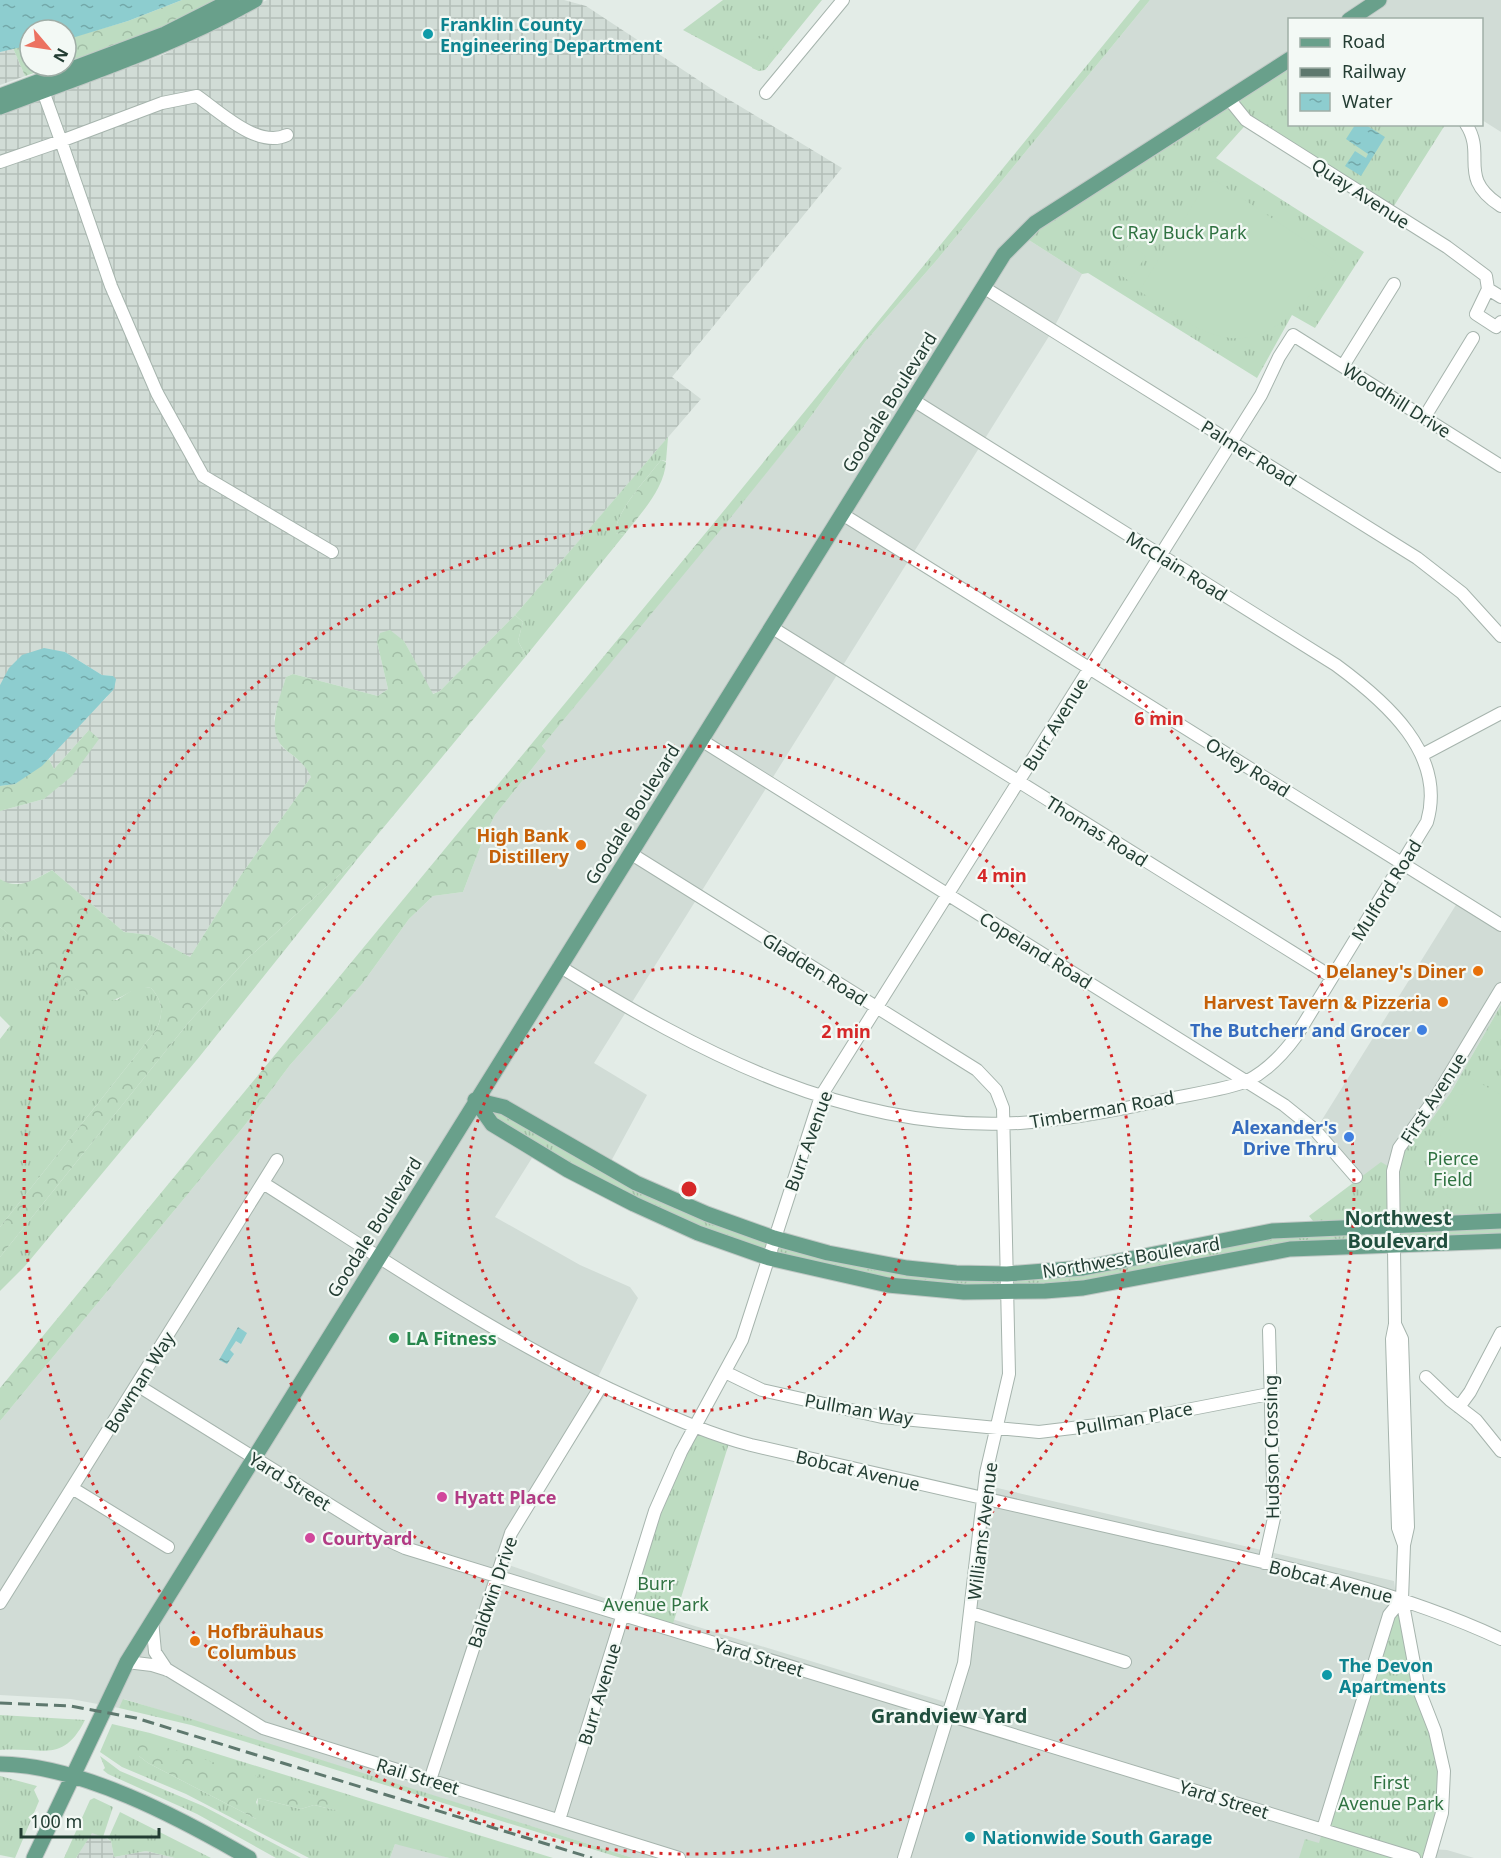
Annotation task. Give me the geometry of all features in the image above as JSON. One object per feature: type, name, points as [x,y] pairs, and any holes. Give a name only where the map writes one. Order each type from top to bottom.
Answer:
[{"type":"main road","points":[[0,96],[165,34],[232,0]]},
{"type":"main road","points":[[0,107],[143,55],[211,25],[255,0]]},
{"type":"main road","points":[[1352,18],[1379,0]]},
{"type":"main road","name":"Goodale Boulevard","points":[[34,1858],[111,1690],[152,1620],[1008,248],[1035,224],[1288,60]]},
{"type":"main road","name":"Northwest Boulevard","points":[[475,1100],[504,1107],[642,1186],[774,1238],[828,1253],[907,1268],[956,1273],[1007,1274],[1083,1268],[1272,1231],[1501,1221]]},
{"type":"main road","name":"Northwest Boulevard","points":[[475,1100],[492,1124],[568,1170],[688,1228],[769,1258],[888,1285],[1008,1293],[1083,1288],[1277,1251],[1501,1242]]},
{"type":"main road","points":[[0,1764],[71,1775],[157,1811],[249,1858]]},
{"type":"street","points":[[766,93],[843,0]]},
{"type":"street","points":[[43,92],[111,285],[157,393],[203,476],[332,552]]},
{"type":"street","points":[[0,162],[162,103],[197,96],[263,138],[287,135]]},
{"type":"street","name":"Quay Avenue","points":[[1229,99],[1246,120],[1454,253],[1486,276],[1488,288],[1501,297]]},
{"type":"street","points":[[1467,126],[1471,133],[1475,178],[1486,194],[1501,206]]},
{"type":"street","points":[[1342,366],[1394,284]]},
{"type":"street","name":"Palmer Road","points":[[983,287],[1417,558],[1462,593],[1501,636]]},
{"type":"street","points":[[1488,288],[1476,314],[1496,327],[1501,322]]},
{"type":"street","name":"Woodhill Drive","points":[[1293,335],[1501,466]]},
{"type":"street","name":"Burr Avenue","points":[[559,1820],[655,1511],[694,1426],[742,1340],[821,1096],[1261,395],[1279,357],[1293,335]]},
{"type":"street","points":[[1424,418],[1473,339]]},
{"type":"street","name":"McClain Road","points":[[913,400],[1336,665],[1370,690],[1402,726],[1422,755]]},
{"type":"street","name":"Oxley Road","points":[[842,513],[1501,925]]},
{"type":"street","name":"Thomas Road","points":[[771,627],[1332,977]]},
{"type":"street","points":[[1422,755],[1501,713]]},
{"type":"street","name":"Copeland Road","points":[[701,740],[1284,1105],[1315,1130],[1356,1177]]},
{"type":"street","name":"Mulford Road","points":[[1246,1081],[1288,1047],[1420,836],[1431,807],[1432,784],[1422,755]]},
{"type":"street","name":"Gladden Road","points":[[630,853],[983,1074],[1001,1101],[1004,1124]]},
{"type":"street","name":"Timberman Road","points":[[559,966],[627,1008],[715,1056],[821,1096],[868,1110],[929,1120],[1004,1124],[1105,1113],[1246,1081]]},
{"type":"street","name":"First Avenue","points":[[1429,1858],[1442,1813],[1444,1771],[1435,1731],[1419,1690],[1402,1599],[1404,1545],[1408,1527],[1402,1339],[1395,1324],[1393,1171],[1400,1148],[1437,1097],[1501,989]]},
{"type":"street","name":"Williams Avenue","points":[[904,1858],[964,1664],[983,1499],[1009,1374],[1004,1124]]},
{"type":"street","name":"Bowman Way","points":[[0,1603],[277,1160]]},
{"type":"street","name":"Bobcat Avenue","points":[[263,1183],[522,1346],[601,1386],[694,1426],[751,1445],[1264,1563],[1402,1599],[1501,1639]]},
{"type":"street","name":"Hudson Crossing","points":[[1264,1563],[1274,1518],[1269,1330]]},
{"type":"street","points":[[1459,1407],[1470,1392],[1501,1332]]},
{"type":"street","name":"Pullman Way","points":[[725,1372],[762,1390],[882,1417],[998,1426]]},
{"type":"street","points":[[1426,1377],[1476,1420],[1501,1451]]},
{"type":"street","name":"Yard Street","points":[[137,1385],[383,1538],[405,1548],[1414,1858]]},
{"type":"street","name":"Baldwin Drive","points":[[430,1780],[510,1533],[601,1386]]},
{"type":"street","name":"Pullman Place","points":[[998,1426],[1039,1432],[1064,1430],[1130,1421],[1269,1394]]},
{"type":"street","points":[[72,1488],[168,1547]]},
{"type":"street","points":[[1323,1829],[1389,1615],[1402,1599]]},
{"type":"street","points":[[971,1613],[1125,1662]]},
{"type":"street","points":[[152,1620],[155,1652],[168,1670]]},
{"type":"street","name":"Rail Street","points":[[127,1662],[152,1665],[168,1670],[263,1728],[679,1858]]},
{"type":"shaded area","points":[[267,0],[564,0],[586,6],[718,93],[842,168],[672,377],[701,399],[515,615],[440,691],[432,694],[404,641],[377,642],[388,689],[378,696],[293,674],[286,677],[274,718],[281,746],[307,767],[311,777],[241,875],[190,957],[150,935],[124,932],[52,870],[28,883],[6,883],[0,879],[0,811],[44,799],[89,730],[54,769],[49,759],[81,721],[107,697],[113,676],[102,675],[65,652],[0,685],[0,115],[165,54]]},
{"type":"shaded area","points":[[1150,0],[1501,0],[1501,132],[1483,121],[1483,18],[1288,18],[1288,70],[1168,138],[1021,235],[1082,274],[1051,333],[594,1063],[647,1095],[603,1176],[542,1142],[495,1217],[580,1265],[630,1287],[638,1298],[598,1377],[613,1383],[517,1531],[506,1564],[616,1602],[952,1704],[972,1608],[993,1487],[1394,1581],[1430,1849],[1447,1850],[1474,1858],[633,1858],[124,1699],[119,1708],[71,1699],[0,1695],[0,1421],[245,1125],[290,1065],[362,984],[409,919],[433,896],[463,892],[495,815],[546,751],[542,746],[801,430],[865,342],[936,261]]},
{"type":"shaded area","points":[[13,48],[18,60],[19,78],[0,85],[0,52]]},
{"type":"shaded area","points":[[1459,900],[1501,926],[1501,1005],[1451,1092],[1427,1126],[1388,1166],[1381,1163],[1354,1184],[1315,1131]]},
{"type":"shaded area","points":[[92,1832],[111,1841],[114,1857],[146,1851],[175,1858],[76,1858]]},
{"type":"shaded area","points":[[395,1844],[415,1847],[449,1858],[390,1858]]},
{"type":"green space","points":[[182,0],[217,0],[153,33],[78,58],[78,36],[128,21]]},
{"type":"green space","points":[[723,0],[822,0],[765,70],[759,71],[683,30]]},
{"type":"green space","points":[[1140,0],[1150,0],[936,261],[865,342],[801,430],[723,527],[713,524]]},
{"type":"green space","points":[[761,38],[769,40],[774,47],[759,71],[752,68],[754,62],[746,54],[752,40]]},
{"type":"green space","points":[[18,47],[18,60],[13,48]]},
{"type":"green space","name":"C Ray Buck Park","points":[[1288,70],[1288,126],[1444,126],[1392,209],[1251,119],[1216,158],[1364,252],[1315,328],[1292,315],[1257,378],[1088,273],[1082,274],[1021,235],[1168,138]]},
{"type":"green space","points":[[1216,181],[1336,261],[1302,304],[1273,328],[1257,335],[1239,338],[1209,333],[1188,323],[1139,291],[1206,184]]},
{"type":"green space","points":[[1129,244],[1146,256],[1129,281],[1112,269]]},
{"type":"green space","points":[[668,437],[666,461],[661,460],[620,515],[616,533],[624,535],[526,656],[518,641],[523,622],[515,615]]},
{"type":"green space","points":[[661,460],[666,462],[656,492],[624,535],[616,533],[620,515],[626,505]]},
{"type":"green space","points":[[713,524],[723,527],[542,746],[546,751],[495,815],[463,892],[433,896],[409,919],[362,984],[290,1065],[245,1125],[0,1421],[0,1388]]},
{"type":"green space","points":[[515,615],[523,622],[518,641],[526,656],[359,857],[247,959],[189,1022],[0,1257],[0,1227],[156,1030],[161,1008],[151,988],[136,990],[113,1000],[98,1000],[75,989],[48,968],[0,927],[0,879],[20,884],[52,870],[124,932],[150,935],[190,957],[241,875],[311,777],[304,765],[279,743],[276,734],[276,715],[286,677],[293,674],[378,696],[388,689],[377,642],[380,633],[390,630],[404,641],[433,694],[440,691]]},
{"type":"green space","points":[[89,730],[99,739],[72,776],[44,799],[0,811],[0,786],[15,784],[49,759],[54,769]]},
{"type":"green space","points":[[359,857],[200,1056],[25,1266],[0,1291],[0,1257],[189,1022],[247,959]]},
{"type":"green space","points":[[0,927],[79,991],[117,1000],[137,987],[151,988],[160,1003],[161,1013],[156,1030],[0,1227],[0,1039],[10,1026],[0,1016]]},
{"type":"green space","name":"Pierce Field","points":[[1501,1005],[1501,1214],[1313,1221],[1309,1216],[1381,1162],[1388,1166],[1427,1126],[1451,1092]]},
{"type":"green space","points":[[1471,1078],[1501,1095],[1501,1203],[1458,1206],[1429,1178],[1441,1133]]},
{"type":"green space","points":[[475,1100],[636,1183],[828,1253],[1007,1274],[1239,1238],[1501,1221],[1501,1241],[1303,1248],[1162,1274],[964,1292],[769,1258],[535,1151]]},
{"type":"green space","name":"Burr Avenue Park","points":[[695,1426],[730,1440],[671,1630],[623,1615],[643,1547]]},
{"type":"green space","name":"First Avenue Park","points":[[1402,1599],[1444,1771],[1429,1858],[1299,1858],[1305,1839],[1319,1843],[1389,1615]]},
{"type":"green space","points":[[123,1699],[633,1858],[621,1858],[191,1725],[119,1708]]},
{"type":"green space","points":[[0,1715],[85,1720],[77,1734],[60,1748],[40,1751],[0,1750]]},
{"type":"green space","points":[[112,1724],[150,1733],[553,1858],[449,1858],[395,1844],[390,1858],[309,1858],[186,1794],[122,1767],[100,1752]],"holes":[[[139,1756],[339,1811],[314,1805],[301,1809],[258,1798],[256,1819],[148,1763]]]},
{"type":"green space","points":[[144,1740],[343,1804],[343,1809],[340,1811],[314,1805],[301,1809],[258,1798],[256,1802],[261,1815],[256,1819],[148,1763],[139,1756],[137,1748]]},
{"type":"green space","points":[[100,1756],[120,1771],[203,1806],[301,1858],[276,1858],[197,1814],[108,1774],[103,1770],[105,1768]]},
{"type":"green space","points":[[0,1776],[37,1786],[34,1790],[39,1801],[15,1858],[0,1855]]},
{"type":"green space","points":[[94,1798],[113,1807],[103,1837],[92,1833],[76,1858],[64,1858],[90,1800]]},
{"type":"green space","points":[[120,1812],[211,1858],[175,1858],[146,1851],[114,1857],[111,1841],[108,1839]]},
{"type":"water","points":[[0,0],[182,0],[128,21],[78,36],[78,18],[18,18],[18,48],[0,52]]},
{"type":"water","points":[[1354,126],[1368,126],[1385,137],[1361,176],[1345,166],[1355,151],[1366,158],[1368,154],[1346,139]]},
{"type":"water","points":[[44,648],[65,652],[102,675],[113,676],[116,679],[114,689],[42,766],[15,784],[0,786],[0,685],[9,668],[22,655]]},
{"type":"water","points":[[238,1327],[247,1333],[241,1344],[236,1341],[230,1350],[234,1354],[227,1364],[219,1360]]},
{"type":"railway","points":[[0,1703],[70,1706],[136,1718],[592,1858]]},
{"type":"place","name":"Franklin County Engineering Department","points":[[428,34]]},
{"type":"place","name":"High Bank Distillery","points":[[581,845]]},
{"type":"place","name":"Delaney's Diner","points":[[1478,971]]},
{"type":"place","name":"Harvest Tavern & Pizzeria","points":[[1443,1002]]},
{"type":"place","name":"The Butcherr and Grocer","points":[[1422,1030]]},
{"type":"place","name":"Alexander's Drive Thru","points":[[1349,1137]]},
{"type":"place","name":"LA Fitness","points":[[394,1338]]},
{"type":"place","name":"Hyatt Place","points":[[442,1497]]},
{"type":"place","name":"Courtyard","points":[[310,1538]]},
{"type":"place","name":"Hofbräuhaus Columbus","points":[[195,1641]]},
{"type":"place","name":"The Devon Apartments","points":[[1327,1675]]},
{"type":"place","name":"Nationwide South Garage","points":[[970,1837]]},
{"type":"district","name":"Northwest Boulevard","points":[[1398,1228]]},
{"type":"district","name":"Grandview Yard","points":[[949,1715]]}]
